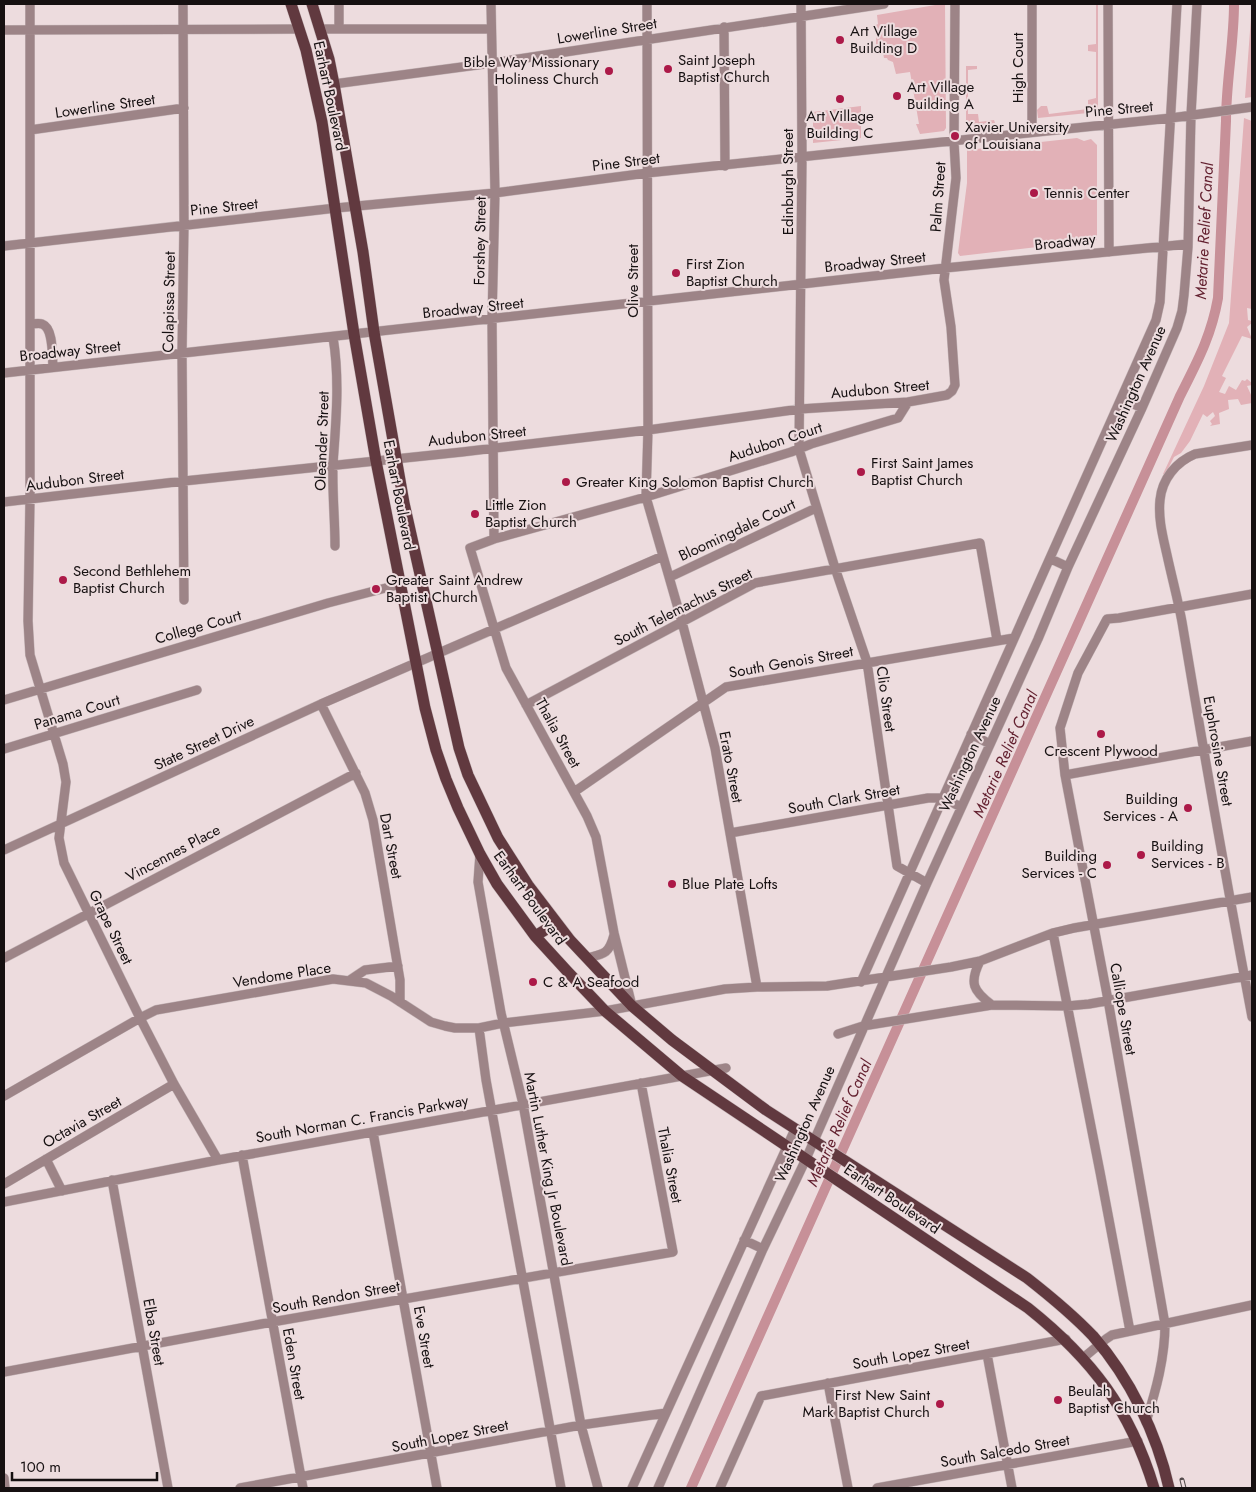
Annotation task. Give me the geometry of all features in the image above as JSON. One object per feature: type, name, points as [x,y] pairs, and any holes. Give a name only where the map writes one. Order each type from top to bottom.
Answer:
[{"type":"main road","name":"Earhart Boulevard","points":[[291,4],[313,76],[376,461],[416,662],[436,750],[458,808],[480,854],[498,884],[535,936],[605,1011],[682,1076],[1028,1308],[1066,1339],[1106,1386],[1125,1417],[1138,1441],[1154,1488]]},
{"type":"main road","name":"Earhart Boulevard","points":[[312,4],[334,84],[363,252],[395,459],[437,654],[459,748],[468,775],[498,838],[528,885],[587,958],[632,1006],[672,1040],[795,1129],[1027,1278],[1068,1313],[1099,1344],[1129,1389],[1163,1462],[1169,1488]]},
{"type":"main road","points":[[535,936],[557,923]]},
{"type":"main road","points":[[883,1211],[894,1194]]},
{"type":"street","name":"Grape Street","points":[[30,4],[30,499],[28,621],[30,655],[53,734],[58,742],[66,782],[59,838],[64,863],[140,1018],[174,1084],[218,1160]]},
{"type":"street","name":"Colapissa Street","points":[[183,4],[184,225],[182,353],[184,600]]},
{"type":"street","points":[[339,4],[339,29]]},
{"type":"street","name":"Forshey Street","points":[[491,4],[495,193],[492,320],[494,539]]},
{"type":"street","name":"Olive Street","points":[[647,4],[648,430],[646,497],[663,556]]},
{"type":"street","name":"Edinburgh Street","points":[[801,4],[802,157],[799,449],[816,508]]},
{"type":"street","name":"Lowerline Street","points":[[334,84],[884,4]]},
{"type":"street","name":"Palm Street","points":[[952,391],[955,385],[951,327],[944,280],[956,178],[954,142],[955,4]]},
{"type":"street","name":"High Court","points":[[1032,4],[1032,132]]},
{"type":"street","points":[[1108,4],[1109,252]]},
{"type":"street","name":"Washington Avenue","points":[[862,982],[1156,320],[1160,302],[1164,246],[1177,4]]},
{"type":"street","name":"Washington Avenue","points":[[658,1488],[763,1249],[810,1162],[813,1141],[961,807],[1038,639],[1068,567],[1177,328],[1182,311],[1188,244],[1191,115],[1197,4]]},
{"type":"street","points":[[724,27],[725,166]]},
{"type":"street","points":[[4,30],[300,29]]},
{"type":"street","points":[[320,29],[491,29]]},
{"type":"street","name":"Lowerline Street","points":[[30,130],[184,108]]},
{"type":"street","name":"Pine Street","points":[[4,246],[336,208],[495,193],[647,173],[954,142],[1248,108]]},
{"type":"street","name":"Broadway","points":[[945,268],[1188,244]]},
{"type":"street","name":"Broadway Street","points":[[4,373],[945,268]]},
{"type":"street","points":[[30,324],[42,324],[47,327],[51,336],[53,367]]},
{"type":"street","name":"Oleander Street","points":[[333,337],[337,364],[333,467],[335,546]]},
{"type":"street","name":"Audubon Street","points":[[4,502],[184,481],[333,467],[648,430],[800,409],[908,402],[946,395],[952,391]]},
{"type":"street","points":[[1122,399],[1142,408]]},
{"type":"street","name":"Audubon Court","points":[[470,548],[494,539],[646,497],[810,444],[898,418],[908,402]]},
{"type":"street","name":"Euphrosine Street","points":[[1252,445],[1195,454],[1186,458],[1171,470],[1161,490],[1160,501],[1160,523],[1179,607],[1230,901],[1248,975],[1252,1017]]},
{"type":"street","name":"Clio Street","points":[[816,508],[834,568],[867,662],[897,866],[927,883]]},
{"type":"street","name":"Bloomingdale Court","points":[[670,577],[816,508]]},
{"type":"street","name":"South Telemachus Street","points":[[526,705],[755,583],[980,543],[997,640]]},
{"type":"street","name":"Thalia Street","points":[[470,548],[506,668],[588,816],[596,837],[614,933],[632,1006]]},
{"type":"street","name":"Bloomingdale Court","points":[[416,662],[663,556]]},
{"type":"street","name":"Erato Street","points":[[663,556],[715,748],[757,987]]},
{"type":"street","points":[[1051,559],[1068,567]]},
{"type":"street","name":"College Court","points":[[4,700],[319,606],[401,584]]},
{"type":"street","points":[[1179,607],[1252,594]]},
{"type":"street","name":"Calliope Street","points":[[1146,1422],[1160,1371],[1165,1324],[1108,1000],[1065,774],[1060,728],[1078,673],[1107,619],[1179,607]]},
{"type":"street","name":"South Genois Street","points":[[574,792],[726,687],[1014,638]]},
{"type":"street","name":"State Street Drive","points":[[4,850],[416,662]]},
{"type":"street","name":"Panama Court","points":[[4,750],[198,690]]},
{"type":"street","name":"Dart Street","points":[[321,704],[365,793],[373,820],[398,966],[400,1002]]},
{"type":"street","points":[[971,734],[990,744]]},
{"type":"street","points":[[1065,774],[1252,741]]},
{"type":"street","name":"Vincennes Place","points":[[4,958],[356,773]]},
{"type":"street","name":"South Clark Street","points":[[730,833],[928,798],[943,798]]},
{"type":"street","points":[[943,798],[961,807]]},
{"type":"street","name":"Martin Luther King Jr Boulevard","points":[[480,854],[478,882],[503,1023],[523,1104],[581,1426],[598,1488]]},
{"type":"street","points":[[605,1011],[725,989],[827,986],[951,967],[980,961],[1053,933],[1093,924],[1252,897]]},
{"type":"street","points":[[587,958],[603,954],[607,951],[611,946],[614,933]]},
{"type":"street","points":[[1053,933],[1130,1331]]},
{"type":"street","points":[[980,961],[976,969],[974,984],[976,991],[992,1005]]},
{"type":"street","name":"Vendome Place","points":[[350,980],[364,970],[398,966]]},
{"type":"street","points":[[838,1034],[864,1026],[992,1005],[1067,1006],[1248,975]]},
{"type":"street","name":"Vendome Place","points":[[4,1096],[156,1010],[333,979],[366,983],[431,1022],[455,1028],[479,1028],[503,1023],[605,1011]]},
{"type":"street","points":[[479,1028],[492,1110],[561,1488]]},
{"type":"street","name":"South Norman C. Francis Parkway","points":[[4,1202],[242,1155],[726,1068]]},
{"type":"street","name":"Thalia Street","points":[[641,1083],[673,1252]]},
{"type":"street","name":"Octavia Street","points":[[4,1184],[174,1084]]},
{"type":"street","name":"Washington Avenue","points":[[635,1487],[666,1413],[795,1129]]},
{"type":"street","name":"Eve Street","points":[[373,1132],[437,1488]]},
{"type":"street","name":"Eden Street","points":[[242,1155],[303,1488]]},
{"type":"street","points":[[46,1159],[62,1191]]},
{"type":"street","name":"Elba Street","points":[[112,1180],[168,1488]]},
{"type":"street","points":[[744,1240],[763,1249]]},
{"type":"street","name":"South Rendon Street","points":[[4,1372],[272,1322],[673,1252]]},
{"type":"street","points":[[1083,1358],[1112,1336],[1252,1306]]},
{"type":"street","name":"South Lopez Street","points":[[720,1488],[761,1396],[1066,1339]]},
{"type":"street","points":[[987,1354],[1012,1488]]},
{"type":"street","points":[[828,1383],[848,1488]]},
{"type":"street","name":"South Lopez Street","points":[[240,1488],[550,1431],[666,1413]]},
{"type":"street","name":"South Salcedo Street","points":[[877,1488],[1138,1441]]},
{"type":"street","points":[[4,1478],[6,1488]]},
{"type":"shaded area","points":[[945,4],[946,128],[944,131],[920,134],[916,124],[919,124],[910,72],[896,74],[893,62],[884,58],[882,48],[876,49],[877,15]]},
{"type":"shaded area","points":[[1096,4],[1098,4],[1098,112],[1038,118],[1037,110],[1041,106],[1047,106],[1049,114],[1088,109],[1088,100],[1096,98],[1096,52],[1088,51],[1088,45],[1096,44]]},
{"type":"shaded area","points":[[1252,4],[1252,97],[1245,98]]},
{"type":"shaded area","points":[[966,66],[977,66],[977,69],[968,70],[968,114],[978,114],[979,122],[994,120],[995,123],[966,127]]},
{"type":"shaded area","points":[[861,106],[861,138],[813,143],[813,112]]},
{"type":"shaded area","points":[[1244,118],[1252,121],[1252,309],[1247,308],[1248,320],[1252,321],[1252,323],[1247,327],[1252,339],[1242,336],[1222,376],[1226,378],[1219,392],[1225,394],[1229,386],[1236,390],[1242,380],[1245,381],[1247,379],[1252,383],[1252,385],[1247,386],[1252,397],[1252,403],[1241,405],[1238,399],[1228,400],[1229,409],[1219,413],[1220,424],[1210,426],[1212,424],[1210,421],[1215,416],[1213,412],[1207,417],[1203,414],[1190,441],[1181,453],[1174,457],[1165,475],[1163,474],[1204,386],[1229,323]]},
{"type":"shaded area","name":"Tennis Center","points":[[1077,138],[1084,141],[1091,139],[1097,145],[1097,240],[960,256],[958,253],[967,183],[967,150]]},
{"type":"waterway","name":"Metarie Relief Canal","points":[[691,1488],[1180,396],[1198,360],[1212,325],[1218,298],[1226,106],[1234,4]]},
{"type":"railway","points":[[1182,1480],[1184,1488]]},
{"type":"place","name":"Art Village Building D","points":[[840,40]]},
{"type":"place","name":"Saint Joseph Baptist Church","points":[[668,69]]},
{"type":"place","name":"Bible Way Missionary Holiness Church","points":[[609,71]]},
{"type":"place","name":"Art Village Building A","points":[[897,96]]},
{"type":"place","name":"Art Village Building C","points":[[840,99]]},
{"type":"place","name":"Xavier University of Louisiana","points":[[955,136]]},
{"type":"place","name":"Tennis Center","points":[[1034,193]]},
{"type":"place","name":"First Zion Baptist Church","points":[[676,273]]},
{"type":"place","name":"First Saint James Baptist Church","points":[[861,472]]},
{"type":"place","name":"Greater King Solomon Baptist Church","points":[[566,482]]},
{"type":"place","name":"Little Zion Baptist Church","points":[[475,514]]},
{"type":"place","name":"Second Bethlehem Baptist Church","points":[[63,580]]},
{"type":"place","name":"Greater Saint Andrew Baptist Church","points":[[376,589]]},
{"type":"place","name":"Crescent Plywood","points":[[1101,734]]},
{"type":"place","name":"Building Services - A","points":[[1188,808]]},
{"type":"place","name":"Building Services - B","points":[[1141,855]]},
{"type":"place","name":"Building Services - C","points":[[1107,865]]},
{"type":"place","name":"Blue Plate Lofts","points":[[672,884]]},
{"type":"place","name":"C & A Seafood","points":[[533,982]]},
{"type":"place","name":"Beulah Baptist Church","points":[[1058,1400]]},
{"type":"place","name":"First New Saint Mark Baptist Church","points":[[940,1404]]}]
